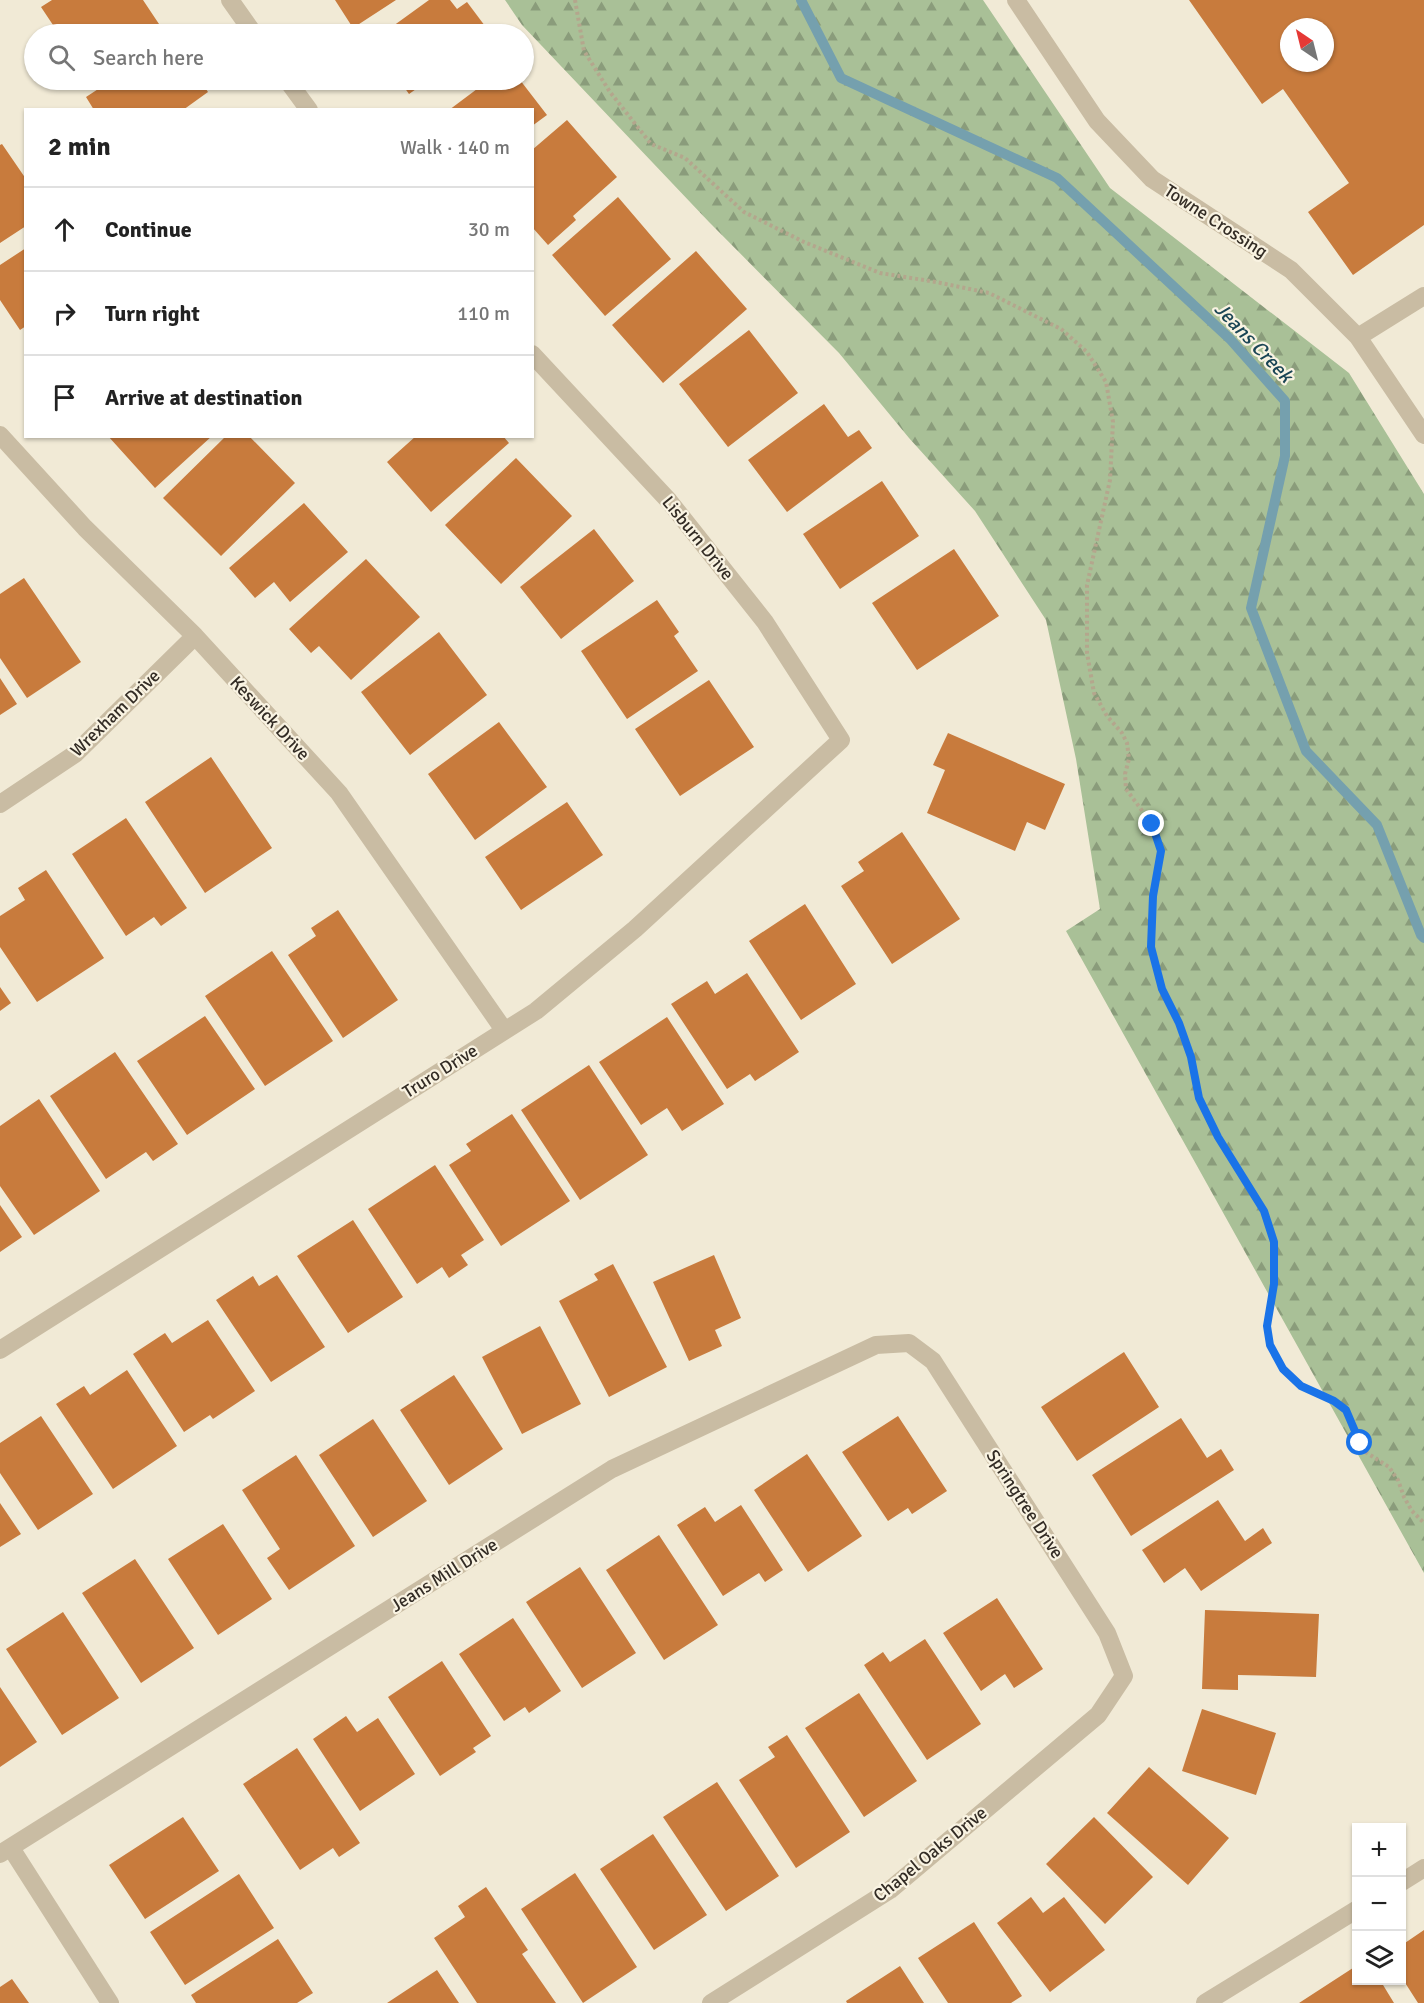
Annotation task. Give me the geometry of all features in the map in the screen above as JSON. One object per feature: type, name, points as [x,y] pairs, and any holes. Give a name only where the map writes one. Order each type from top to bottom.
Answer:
[{"type":"street","points":[[230,0],[247,24]]},
{"type":"street","name":"Towne Crossing","points":[[1016,0],[1096,121],[1152,180],[1291,270],[1358,337],[1424,435]]},
{"type":"street","points":[[294,90],[308,108]]},
{"type":"street","points":[[1358,337],[1424,296]]},
{"type":"street","name":"Lisburn Drive","points":[[534,356],[669,501],[765,622],[841,740]]},
{"type":"street","name":"Keswick Drive","points":[[0,435],[85,528],[195,636],[339,793],[504,1030]]},
{"type":"street","name":"Wrexham Drive","points":[[0,804],[75,754],[195,636]]},
{"type":"street","name":"Truro Drive","points":[[0,1350],[536,1011],[635,929],[841,740]]},
{"type":"street","name":"Springtree Drive","points":[[909,1343],[933,1361],[1107,1633],[1124,1676]]},
{"type":"street","name":"Jeans Mill Drive","points":[[5,1851],[612,1469],[876,1345],[909,1343]]},
{"type":"street","name":"Chapel Oaks Drive","points":[[711,2003],[890,1890],[1098,1715],[1124,1676]]},
{"type":"street","points":[[5,1851],[110,2003]]},
{"type":"street","points":[[1406,1879],[1424,1868]]},
{"type":"street","points":[[1205,2003],[1352,1912]]},
{"type":"path","points":[[575,0],[584,51],[610,92],[651,144],[685,158],[744,212],[804,242],[880,273],[989,293],[1061,329],[1087,352],[1106,382],[1113,422],[1110,480],[1087,585],[1087,653],[1094,693],[1107,716],[1122,733],[1127,743],[1126,789],[1152,824],[1161,851],[1153,896],[1151,947],[1162,989],[1179,1023],[1191,1057],[1199,1098],[1218,1137],[1264,1211],[1274,1242],[1274,1284],[1267,1326],[1270,1345],[1283,1369],[1301,1386],[1334,1401],[1346,1410],[1367,1453],[1389,1467],[1398,1480],[1412,1511],[1424,1523]]},
{"type":"green space","points":[[505,0],[983,0],[1110,188],[1349,373],[1424,494],[1424,1573],[1066,931],[1100,909],[1076,759],[1046,620],[975,511],[909,438],[839,353],[709,222],[534,38],[534,24],[521,24]]},
{"type":"building","points":[[52,0],[143,0],[159,24],[52,24],[41,7]]},
{"type":"building","points":[[335,0],[396,0],[359,24],[350,24]]},
{"type":"building","points":[[429,0],[450,0],[457,9],[467,2],[484,24],[396,24]]},
{"type":"building","points":[[1189,0],[1424,0],[1424,225],[1353,275],[1308,212],[1349,183],[1283,89],[1262,104]]},
{"type":"building","points":[[97,90],[207,90],[208,92],[186,108],[93,108],[86,97]]},
{"type":"building","points":[[476,90],[528,90],[547,115],[534,125],[534,108],[452,108]]},
{"type":"building","points":[[567,120],[617,177],[573,216],[576,220],[548,245],[534,229],[534,148]]},
{"type":"building","points":[[2,144],[24,176],[24,227],[0,243],[0,145]]},
{"type":"building","points":[[618,197],[671,259],[605,316],[552,255]]},
{"type":"building","points":[[24,249],[24,327],[20,330],[0,300],[0,265]]},
{"type":"building","points":[[696,251],[747,309],[663,383],[612,325]]},
{"type":"building","points":[[749,330],[798,393],[728,447],[679,384]]},
{"type":"building","points":[[824,404],[848,437],[859,430],[872,448],[787,512],[748,460]]},
{"type":"building","points":[[110,438],[210,438],[155,488]]},
{"type":"building","points":[[224,438],[251,438],[295,483],[221,556],[163,498]]},
{"type":"building","points":[[414,438],[505,438],[509,443],[431,512],[387,462]]},
{"type":"building","points":[[516,458],[572,516],[501,584],[445,525]]},
{"type":"building","points":[[882,481],[919,536],[840,589],[803,534]]},
{"type":"building","points":[[304,503],[348,552],[290,602],[274,582],[255,598],[229,568]]},
{"type":"building","points":[[594,529],[634,581],[561,639],[520,587]]},
{"type":"building","points":[[954,549],[999,616],[917,670],[872,603]]},
{"type":"building","points":[[366,559],[420,617],[351,680],[319,646],[311,653],[289,629]]},
{"type":"building","points":[[24,578],[81,662],[27,698],[0,658],[0,594]]},
{"type":"building","points":[[657,600],[679,632],[674,636],[698,671],[627,719],[581,651]]},
{"type":"building","points":[[439,632],[487,695],[410,755],[361,692]]},
{"type":"building","points":[[0,678],[17,704],[0,715]]},
{"type":"building","points":[[709,680],[754,747],[680,796],[635,729]]},
{"type":"building","points":[[499,722],[547,787],[475,840],[428,774]]},
{"type":"building","points":[[948,733],[1065,784],[1045,830],[1027,822],[1015,851],[927,813],[945,770],[933,765]]},
{"type":"building","points":[[211,757],[272,848],[205,893],[145,802]]},
{"type":"building","points":[[567,802],[603,855],[521,910],[485,857]]},
{"type":"building","points":[[126,818],[187,908],[161,926],[154,917],[126,936],[72,854]]},
{"type":"building","points":[[902,832],[960,919],[892,964],[841,886],[864,871],[858,862]]},
{"type":"building","points":[[46,870],[104,958],[37,1002],[0,947],[0,916],[25,900],[18,888]]},
{"type":"building","points":[[805,904],[856,984],[801,1020],[749,941]]},
{"type":"building","points":[[338,910],[398,1000],[343,1038],[288,955],[316,936],[311,928]]},
{"type":"building","points":[[272,951],[333,1041],[265,1086],[205,996]]},
{"type":"building","points":[[747,973],[799,1052],[755,1081],[750,1074],[727,1089],[671,1004],[707,981],[715,994]]},
{"type":"building","points":[[0,987],[11,1003],[0,1011]]},
{"type":"building","points":[[205,1016],[255,1089],[187,1135],[137,1061]]},
{"type":"building","points":[[667,1017],[724,1104],[682,1131],[667,1108],[641,1125],[599,1062]]},
{"type":"building","points":[[115,1052],[178,1144],[153,1161],[146,1152],[106,1179],[50,1096]]},
{"type":"building","points":[[589,1065],[648,1155],[580,1200],[521,1110]]},
{"type":"building","points":[[39,1099],[100,1191],[34,1235],[0,1186],[0,1126]]},
{"type":"building","points":[[512,1114],[570,1201],[501,1246],[449,1165],[471,1151],[466,1144]]},
{"type":"building","points":[[435,1165],[484,1240],[461,1255],[468,1265],[449,1278],[442,1267],[417,1284],[368,1209]]},
{"type":"building","points":[[0,1205],[22,1237],[0,1252]]},
{"type":"building","points":[[353,1220],[403,1297],[348,1333],[297,1256]]},
{"type":"building","points":[[714,1255],[741,1318],[715,1330],[722,1346],[689,1361],[653,1282]]},
{"type":"building","points":[[613,1264],[667,1367],[609,1397],[559,1301],[598,1280],[594,1274]]},
{"type":"building","points":[[277,1275],[325,1347],[271,1382],[216,1300],[253,1276],[259,1286]]},
{"type":"building","points":[[208,1320],[255,1391],[213,1419],[210,1415],[184,1432],[133,1354],[165,1333],[172,1343]]},
{"type":"building","points":[[540,1326],[581,1404],[522,1434],[482,1357]]},
{"type":"building","points":[[1124,1352],[1159,1407],[1077,1461],[1041,1407]]},
{"type":"building","points":[[127,1370],[177,1446],[113,1489],[56,1404],[84,1386],[90,1395]]},
{"type":"building","points":[[454,1375],[503,1449],[449,1485],[400,1410]]},
{"type":"building","points":[[41,1416],[93,1494],[38,1530],[0,1473],[0,1443]]},
{"type":"building","points":[[898,1416],[947,1491],[912,1514],[908,1508],[888,1521],[842,1452]]},
{"type":"building","points":[[1181,1418],[1207,1458],[1221,1449],[1234,1470],[1131,1536],[1092,1475]]},
{"type":"building","points":[[373,1419],[427,1501],[373,1537],[319,1455]]},
{"type":"building","points":[[807,1454],[862,1536],[808,1572],[754,1490]]},
{"type":"building","points":[[296,1455],[355,1546],[289,1590],[267,1558],[280,1549],[242,1490]]},
{"type":"building","points":[[1218,1500],[1245,1541],[1263,1528],[1272,1543],[1201,1591],[1185,1568],[1164,1583],[1142,1550]]},
{"type":"building","points":[[0,1503],[21,1534],[0,1547]]},
{"type":"building","points":[[741,1505],[783,1570],[765,1582],[759,1573],[723,1596],[677,1525],[705,1507],[715,1522]]},
{"type":"building","points":[[223,1524],[272,1599],[218,1635],[168,1559]]},
{"type":"building","points":[[659,1535],[718,1625],[664,1660],[606,1570]]},
{"type":"building","points":[[135,1559],[194,1648],[141,1683],[82,1593]]},
{"type":"building","points":[[580,1567],[636,1653],[582,1688],[526,1602]]},
{"type":"building","points":[[997,1598],[1043,1669],[1014,1688],[1005,1674],[981,1691],[943,1633]]},
{"type":"building","points":[[1205,1610],[1319,1614],[1316,1677],[1238,1675],[1238,1690],[1202,1689]]},
{"type":"building","points":[[63,1612],[119,1698],[62,1735],[6,1649]]},
{"type":"building","points":[[513,1618],[561,1691],[529,1713],[525,1707],[504,1721],[459,1654]]},
{"type":"building","points":[[925,1639],[981,1724],[927,1760],[864,1665],[883,1652],[890,1662]]},
{"type":"building","points":[[442,1661],[491,1736],[473,1748],[476,1752],[440,1776],[388,1697]]},
{"type":"building","points":[[0,1687],[37,1742],[0,1767]]},
{"type":"building","points":[[859,1693],[917,1781],[864,1817],[805,1728]]},
{"type":"building","points":[[1202,1709],[1276,1733],[1256,1795],[1182,1771]]},
{"type":"building","points":[[346,1716],[357,1732],[378,1718],[415,1774],[360,1811],[313,1739]]},
{"type":"building","points":[[787,1735],[850,1832],[796,1868],[739,1780],[775,1757],[768,1747]]},
{"type":"building","points":[[297,1748],[360,1843],[339,1857],[333,1848],[300,1870],[243,1784]]},
{"type":"building","points":[[1149,1767],[1229,1838],[1188,1885],[1107,1813]]},
{"type":"building","points":[[717,1782],[779,1876],[726,1911],[663,1817]]},
{"type":"building","points":[[183,1817],[219,1871],[145,1919],[109,1865]]},
{"type":"building","points":[[1094,1817],[1153,1877],[1105,1924],[1046,1864]]},
{"type":"building","points":[[653,1834],[707,1915],[654,1950],[600,1869]]},
{"type":"building","points":[[575,1873],[637,1967],[583,2003],[521,1909]]},
{"type":"building","points":[[239,1874],[274,1928],[185,1985],[150,1932]]},
{"type":"building","points":[[486,1887],[528,1950],[522,1954],[556,2003],[477,2003],[434,1938],[465,1917],[458,1906]]},
{"type":"building","points":[[1031,1897],[1043,1913],[1064,1897],[1105,1950],[1050,1992],[997,1923]]},
{"type":"building","points":[[974,1922],[1022,1996],[1011,2003],[948,2003],[918,1958]]},
{"type":"building","points":[[1424,1930],[1424,2003],[1418,2003],[1406,1984],[1406,1942]]},
{"type":"building","points":[[278,1939],[313,1993],[297,2003],[196,2003],[191,1995]]},
{"type":"building","points":[[900,1966],[924,2003],[847,2003],[846,2001]]},
{"type":"building","points":[[1352,1969],[1352,1985],[1383,1985],[1394,2003],[1299,2003]]},
{"type":"building","points":[[437,1970],[459,2003],[387,2003]]},
{"type":"building","points":[[12,1979],[29,2003],[0,2003],[0,1987]]},
{"type":"waterway","name":"Jeans Creek","points":[[801,0],[841,78],[1057,178],[1230,339],[1285,401],[1285,456],[1251,608],[1306,751],[1377,825],[1424,938]]},
{"type":"route","points":[[1152,824],[1161,851],[1153,896],[1151,947],[1162,989],[1179,1023],[1191,1057],[1199,1098],[1218,1137],[1264,1211],[1274,1242],[1274,1284],[1267,1326],[1270,1345],[1283,1369],[1301,1386],[1334,1401],[1346,1410],[1360,1443]]}]
